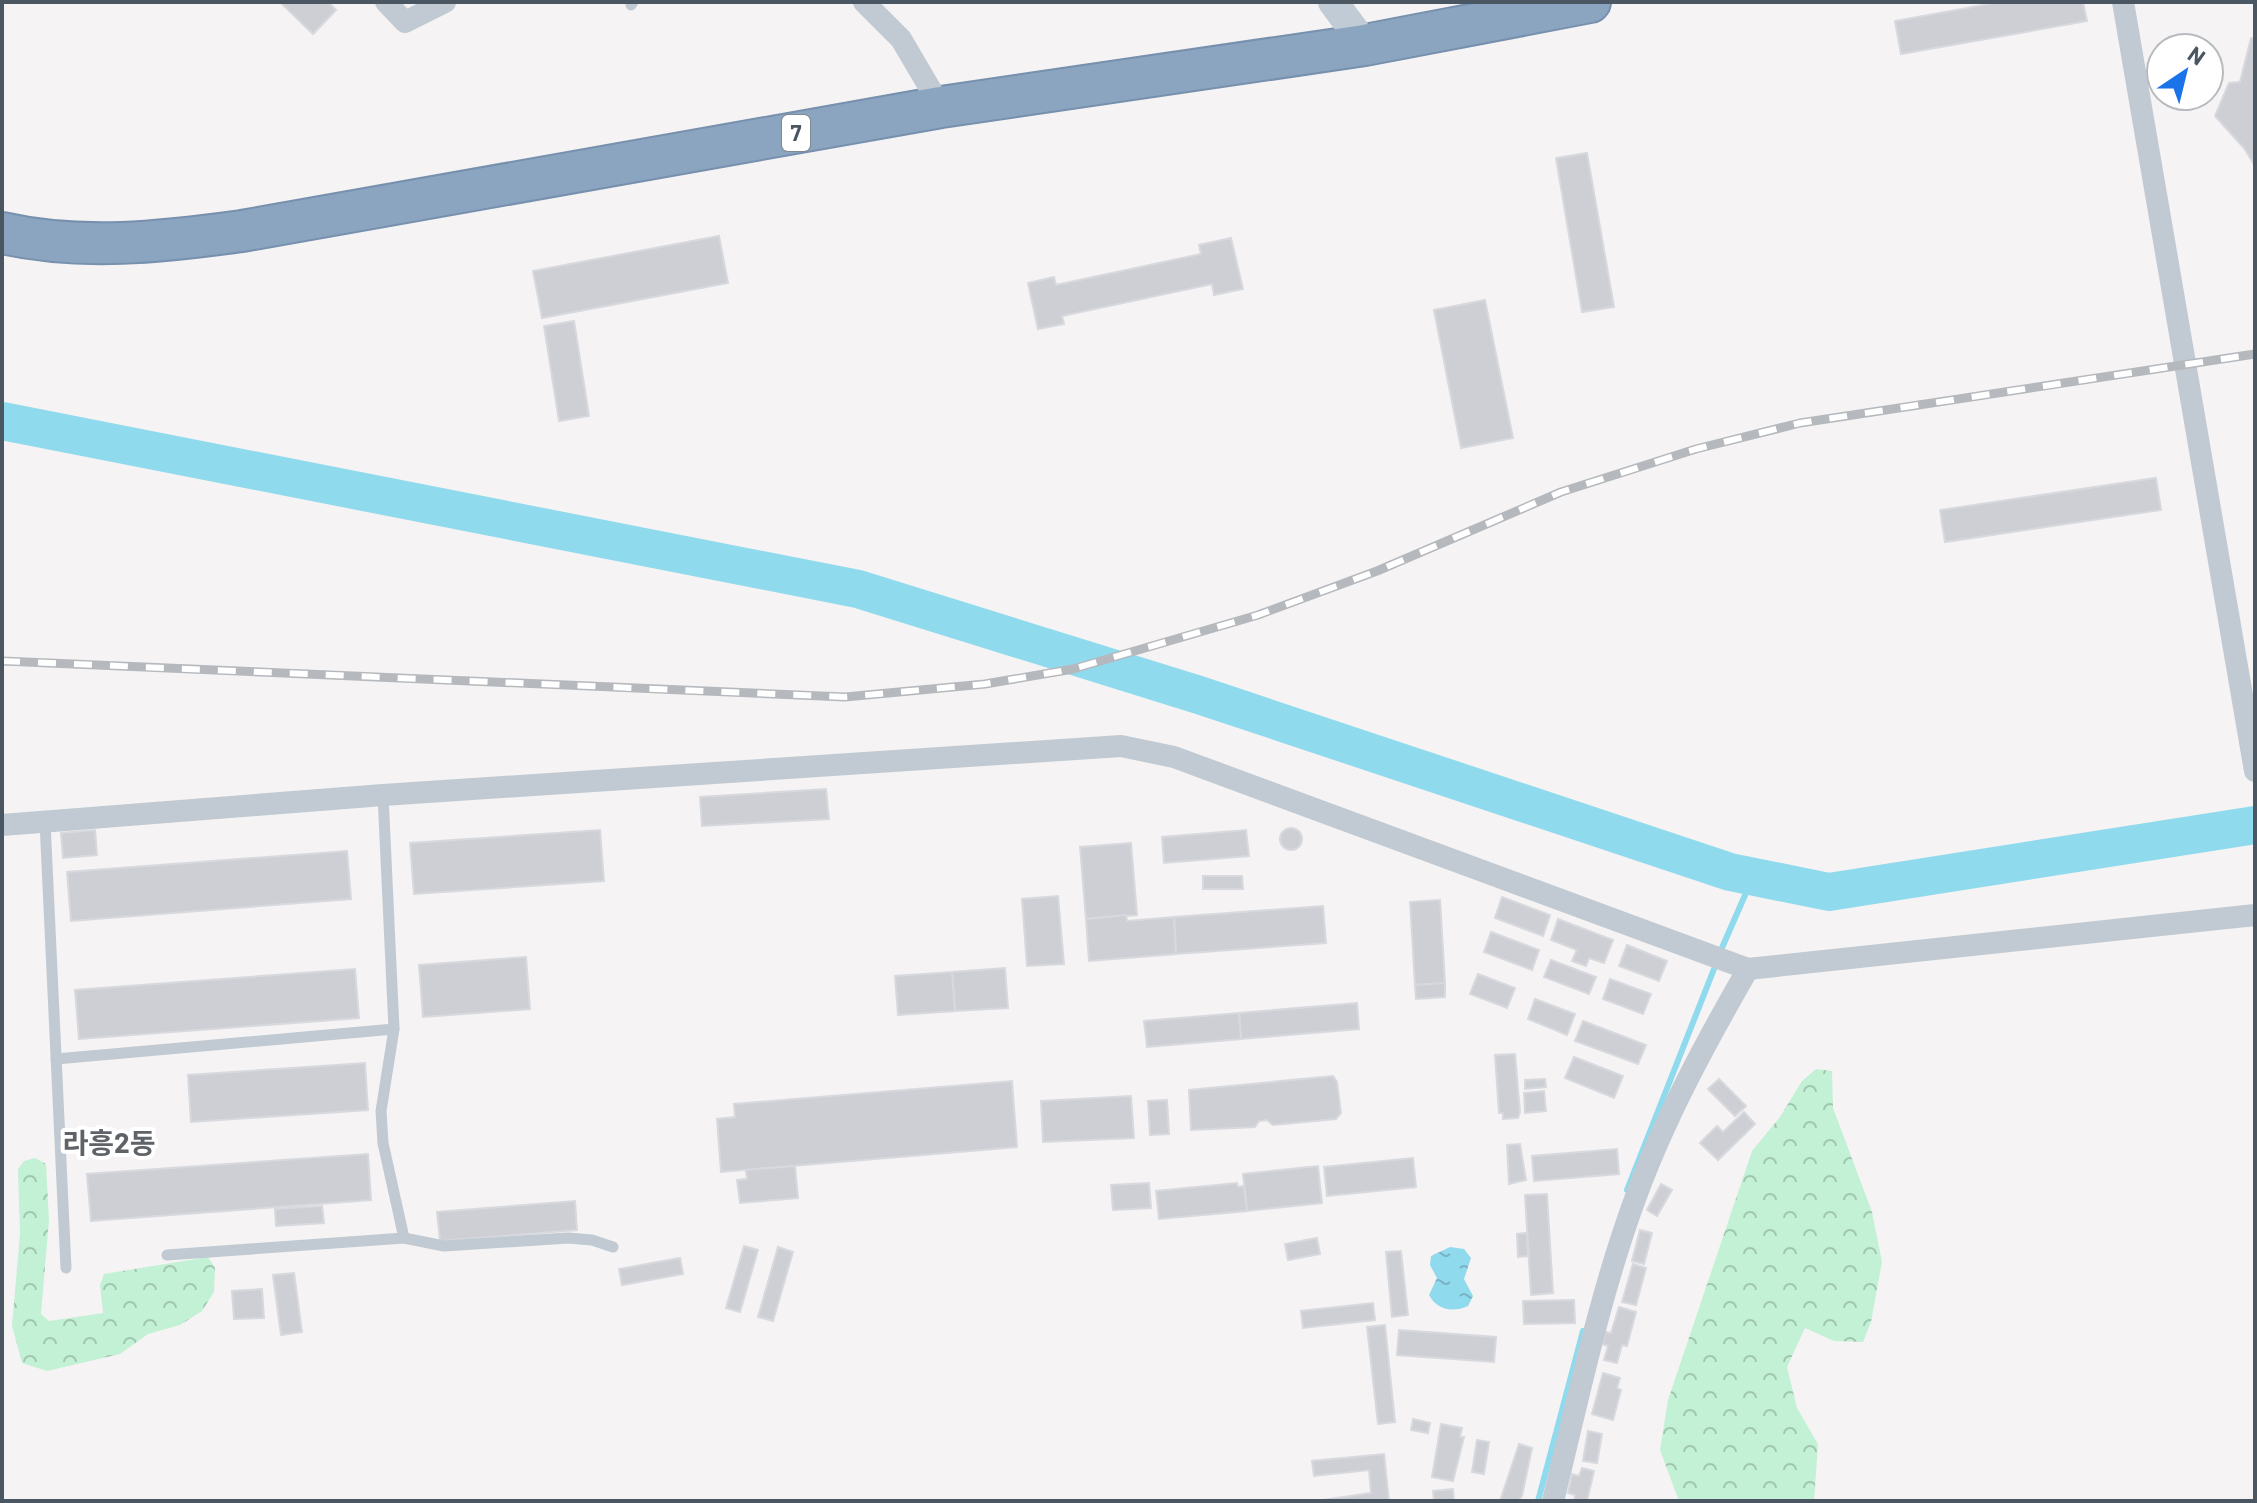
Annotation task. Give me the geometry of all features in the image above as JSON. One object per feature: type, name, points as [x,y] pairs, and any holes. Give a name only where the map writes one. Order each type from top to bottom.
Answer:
[{"type":"highway","name":"7","points":[[2,233],[39,241],[145,245],[242,231],[941,107],[1365,45],[1590,2]]},
{"type":"main road","points":[[1333,2],[1365,45]]},
{"type":"street","points":[[386,2],[405,22],[445,2]]},
{"type":"street","points":[[864,2],[901,39],[941,107]]},
{"type":"street","points":[[2123,2],[2255,771]]},
{"type":"street","points":[[2,825],[383,795],[1094,748],[1144,749],[1748,969],[2255,915]]},
{"type":"street","points":[[1553,1501],[1588,1358],[1636,1196],[1704,1045],[1748,969]]},
{"type":"lane","points":[[383,795],[394,1029],[381,1111],[383,1143],[404,1238]]},
{"type":"lane","points":[[45,822],[66,1268]]},
{"type":"lane","points":[[56,1059],[394,1029]]},
{"type":"lane","points":[[167,1255],[404,1238],[444,1246],[568,1238],[592,1240],[613,1247]]},
{"type":"green space","points":[[1816,1069],[1832,1071],[1833,1108],[1872,1212],[1882,1262],[1871,1322],[1863,1342],[1834,1341],[1805,1328],[1787,1367],[1797,1408],[1818,1444],[1814,1501],[1679,1501],[1660,1450],[1668,1400],[1752,1151],[1780,1117],[1802,1081]]},
{"type":"green space","points":[[35,1158],[46,1164],[49,1220],[41,1314],[49,1321],[103,1313],[100,1285],[104,1274],[208,1257],[215,1268],[214,1292],[202,1311],[180,1325],[148,1334],[120,1354],[47,1371],[22,1363],[12,1326],[20,1234],[18,1169],[24,1161]]},
{"type":"water","points":[[1450,1247],[1464,1249],[1471,1258],[1464,1279],[1473,1296],[1468,1306],[1457,1309],[1441,1307],[1429,1295],[1437,1278],[1430,1265],[1431,1256]]},
{"type":"building","points":[[280,2],[328,2],[336,10],[313,34]]},
{"type":"building","points":[[2000,2],[2083,2],[2087,21],[1901,54],[1895,21]]},
{"type":"building","points":[[2251,38],[2255,38],[2255,166],[2244,148],[2215,116],[2217,112],[2225,112],[2225,92],[2229,83],[2240,82]]},
{"type":"building","points":[[1587,153],[1614,307],[1582,312],[1556,158]]},
{"type":"building","points":[[719,236],[728,283],[542,318],[533,271]]},
{"type":"building","points":[[1231,238],[1243,289],[1214,295],[1212,284],[1062,316],[1064,324],[1038,329],[1028,283],[1054,277],[1056,285],[1201,254],[1199,245]]},
{"type":"building","points":[[1485,300],[1513,438],[1461,448],[1434,310]]},
{"type":"building","points":[[574,321],[589,416],[559,421],[544,326]]},
{"type":"building","points":[[2156,478],[2161,510],[1945,542],[1940,510]]},
{"type":"building","points":[[826,789],[829,819],[702,826],[700,797]]},
{"type":"building","points":[[1291,828],[1302,839],[1291,850],[1280,839]]},
{"type":"building","points":[[95,830],[97,855],[63,858],[61,833]]},
{"type":"building","points":[[600,830],[604,881],[414,894],[410,843]]},
{"type":"building","points":[[1246,830],[1249,856],[1164,863],[1162,837]]},
{"type":"building","points":[[1131,843],[1137,915],[1086,919],[1080,847]]},
{"type":"building","points":[[347,851],[351,899],[71,921],[67,872]]},
{"type":"building","points":[[1203,876],[1242,876],[1243,889],[1203,889]]},
{"type":"building","points":[[1058,896],[1064,964],[1027,966],[1022,899]]},
{"type":"building","points":[[1502,897],[1550,915],[1543,936],[1495,918]]},
{"type":"building","points":[[1440,900],[1445,983],[1415,985],[1410,902]]},
{"type":"building","points":[[1323,906],[1326,943],[1176,954],[1174,917]]},
{"type":"building","points":[[1126,915],[1127,921],[1174,917],[1176,954],[1089,961],[1086,919]]},
{"type":"building","points":[[1558,919],[1613,940],[1604,963],[1589,958],[1586,966],[1572,961],[1577,950],[1551,940]]},
{"type":"building","points":[[1491,932],[1539,950],[1532,970],[1484,952]]},
{"type":"building","points":[[1627,945],[1667,961],[1659,981],[1619,966]]},
{"type":"building","points":[[526,957],[530,1009],[423,1017],[419,965]]},
{"type":"building","points":[[1551,960],[1596,977],[1589,994],[1544,977]]},
{"type":"building","points":[[1005,968],[1008,1008],[955,1011],[952,972]]},
{"type":"building","points":[[355,969],[359,1018],[79,1039],[75,990]]},
{"type":"building","points":[[952,972],[955,1011],[898,1015],[895,976]]},
{"type":"building","points":[[1478,974],[1515,988],[1507,1008],[1470,994]]},
{"type":"building","points":[[1610,979],[1651,994],[1643,1014],[1603,999]]},
{"type":"building","points":[[1445,983],[1445,997],[1416,999],[1415,985]]},
{"type":"building","points":[[1535,999],[1575,1014],[1567,1035],[1528,1019]]},
{"type":"building","points":[[1357,1003],[1359,1029],[1241,1039],[1239,1013]]},
{"type":"building","points":[[1239,1013],[1241,1039],[1147,1047],[1144,1021]]},
{"type":"building","points":[[1583,1021],[1646,1045],[1638,1064],[1575,1041]]},
{"type":"building","points":[[1515,1054],[1520,1112],[1518,1118],[1503,1119],[1503,1113],[1499,1113],[1495,1055]]},
{"type":"building","points":[[1574,1057],[1623,1076],[1614,1098],[1565,1078]]},
{"type":"building","points":[[365,1063],[368,1110],[191,1122],[188,1075]]},
{"type":"building","points":[[1333,1076],[1337,1082],[1341,1113],[1336,1119],[1273,1125],[1267,1120],[1259,1121],[1255,1127],[1191,1130],[1189,1090]]},
{"type":"building","points":[[1545,1079],[1546,1087],[1525,1089],[1525,1080]]},
{"type":"building","points":[[1719,1079],[1746,1106],[1735,1116],[1708,1089]]},
{"type":"building","points":[[1012,1081],[1017,1147],[721,1172],[717,1119],[735,1117],[734,1104]]},
{"type":"building","points":[[1544,1091],[1546,1111],[1525,1113],[1524,1093]]},
{"type":"building","points":[[1131,1096],[1134,1138],[1043,1142],[1041,1101]]},
{"type":"building","points":[[1167,1100],[1169,1134],[1150,1135],[1148,1101]]},
{"type":"building","points":[[1744,1112],[1755,1124],[1718,1160],[1700,1143],[1717,1126],[1723,1132]]},
{"type":"building","points":[[1520,1144],[1526,1180],[1509,1184],[1507,1145]]},
{"type":"building","points":[[1617,1149],[1619,1174],[1534,1181],[1532,1156]]},
{"type":"building","points":[[368,1154],[371,1200],[91,1221],[87,1174]]},
{"type":"building","points":[[1413,1158],[1416,1187],[1327,1196],[1324,1167]]},
{"type":"building","points":[[795,1166],[798,1198],[740,1203],[737,1180],[747,1179],[746,1170]]},
{"type":"building","points":[[1318,1166],[1322,1203],[1247,1211],[1243,1174]]},
{"type":"building","points":[[1149,1183],[1151,1208],[1113,1210],[1111,1185]]},
{"type":"building","points":[[1237,1183],[1238,1187],[1244,1186],[1247,1211],[1159,1219],[1156,1191]]},
{"type":"building","points":[[1661,1184],[1672,1190],[1657,1216],[1647,1210]]},
{"type":"building","points":[[1547,1194],[1553,1293],[1531,1295],[1525,1195]]},
{"type":"building","points":[[575,1201],[577,1230],[440,1241],[437,1212]]},
{"type":"building","points":[[322,1206],[324,1223],[276,1226],[275,1209]]},
{"type":"building","points":[[1640,1230],[1652,1233],[1644,1264],[1632,1261]]},
{"type":"building","points":[[1527,1233],[1528,1256],[1518,1257],[1517,1234]]},
{"type":"building","points":[[1317,1238],[1320,1254],[1288,1260],[1285,1244]]},
{"type":"building","points":[[744,1246],[758,1250],[740,1312],[726,1308]]},
{"type":"building","points":[[778,1247],[793,1252],[773,1321],[758,1317]]},
{"type":"building","points":[[1401,1251],[1408,1315],[1392,1317],[1386,1252]]},
{"type":"building","points":[[680,1258],[683,1274],[622,1285],[619,1269]]},
{"type":"building","points":[[1633,1264],[1646,1268],[1636,1305],[1622,1302]]},
{"type":"building","points":[[294,1273],[302,1332],[281,1335],[273,1275]]},
{"type":"building","points":[[262,1289],[264,1318],[234,1319],[232,1291]]},
{"type":"building","points":[[1574,1300],[1575,1323],[1524,1324],[1523,1301]]},
{"type":"building","points":[[1373,1303],[1375,1320],[1303,1328],[1301,1311]]},
{"type":"building","points":[[1619,1307],[1636,1312],[1627,1346],[1622,1345],[1617,1363],[1604,1360],[1608,1346],[1602,1344],[1606,1332],[1611,1333]]},
{"type":"building","points":[[1385,1325],[1395,1422],[1378,1424],[1367,1327]]},
{"type":"building","points":[[1399,1330],[1496,1337],[1494,1362],[1397,1355]]},
{"type":"building","points":[[1603,1373],[1620,1378],[1617,1388],[1621,1390],[1613,1420],[1592,1414]]},
{"type":"building","points":[[1413,1419],[1430,1423],[1428,1433],[1411,1430]]},
{"type":"building","points":[[1441,1424],[1462,1428],[1460,1437],[1464,1437],[1453,1481],[1432,1477]]},
{"type":"building","points":[[1588,1431],[1602,1434],[1597,1463],[1583,1461]]},
{"type":"building","points":[[1477,1440],[1489,1442],[1484,1474],[1472,1472]]},
{"type":"building","points":[[1519,1444],[1532,1448],[1522,1496],[1518,1501],[1500,1501]]},
{"type":"building","points":[[1384,1454],[1389,1501],[1316,1501],[1371,1493],[1369,1470],[1314,1476],[1312,1461]]},
{"type":"building","points":[[1582,1468],[1594,1471],[1587,1501],[1574,1501],[1575,1495],[1568,1493],[1572,1474],[1579,1476]]},
{"type":"building","points":[[1453,1489],[1454,1501],[1434,1501],[1433,1491]]},
{"type":"waterway","points":[[2,421],[858,589],[1199,695],[1730,872],[1829,892],[2255,825]]},
{"type":"waterway","points":[[1721,950],[1753,877]]},
{"type":"waterway","points":[[1627,1190],[1714,969]]},
{"type":"waterway","points":[[1538,1501],[1583,1331]]},
{"type":"railway","points":[[2,661],[845,697],[985,684],[1073,669],[1258,615],[1377,571],[1561,492],[1696,449],[1800,423],[2255,354]]},
{"type":"district","name":"라흥2동","points":[[109,1143]]}]
